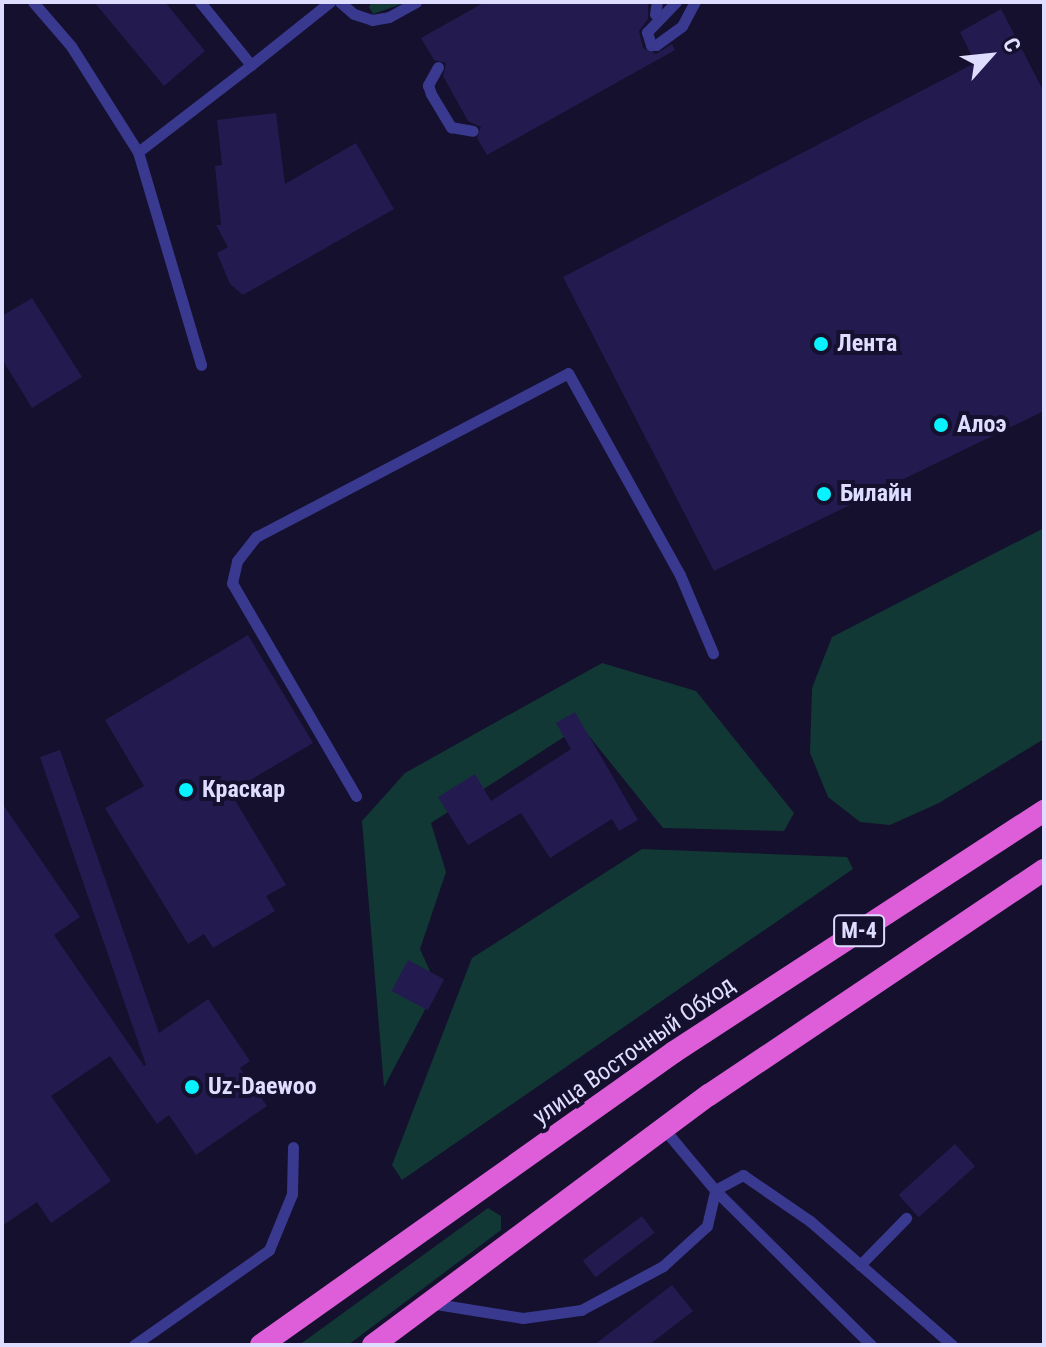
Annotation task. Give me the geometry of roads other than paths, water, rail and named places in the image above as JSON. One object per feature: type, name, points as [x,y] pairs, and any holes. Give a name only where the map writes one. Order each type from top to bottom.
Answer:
[{"type":"highway","name":"улица Восточный Обход","points":[[261,1345],[674,1052],[1044,811]]},
{"type":"highway","name":"М-4","points":[[373,1345],[664,1129],[1044,870]]},
{"type":"lane","points":[[33,2],[71,46],[138,152],[201,365]]},
{"type":"lane","points":[[200,2],[251,65]]},
{"type":"lane","points":[[138,152],[330,2]]},
{"type":"lane","points":[[340,2],[354,14],[372,20],[389,17],[416,2]]},
{"type":"lane","points":[[676,2],[647,32],[651,45],[656,45],[682,26],[695,2]]},
{"type":"lane","points":[[438,67],[428,85],[431,94],[451,127],[473,131]]},
{"type":"lane","points":[[356,796],[232,583],[237,561],[256,537],[568,373],[680,575],[713,653]]},
{"type":"lane","points":[[664,1129],[715,1190],[871,1345]]},
{"type":"lane","points":[[134,1345],[269,1250],[292,1194],[293,1147]]},
{"type":"lane","points":[[430,1303],[523,1318],[581,1310],[663,1266],[707,1226],[715,1190],[743,1175],[810,1221],[952,1345]]},
{"type":"lane","points":[[860,1265],[906,1218]]},
{"type":"place","name":"Лента","points":[[821,344]]},
{"type":"place","name":"Алоэ","points":[[941,425]]},
{"type":"place","name":"Билайн","points":[[824,494]]},
{"type":"place","name":"Краскар","points":[[186,790]]},
{"type":"place","name":"Uz-Daewoo","points":[[192,1087]]}]
